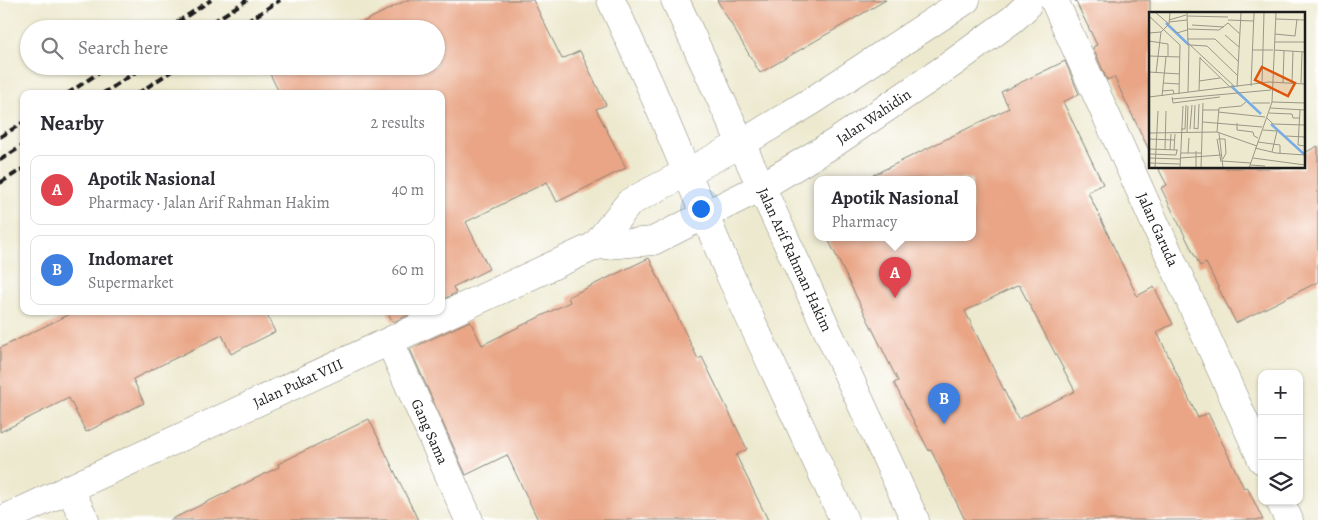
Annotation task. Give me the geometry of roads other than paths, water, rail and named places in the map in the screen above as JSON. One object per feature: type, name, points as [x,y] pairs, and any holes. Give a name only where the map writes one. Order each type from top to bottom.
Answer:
[{"type":"street","points":[[611,0],[649,83],[730,275],[844,520]]},
{"type":"street","name":"Jalan Arif Rahman Hakim","points":[[675,0],[915,520]]},
{"type":"street","points":[[686,172],[741,144],[815,99],[966,0]]},
{"type":"street","name":"Jalan Wahidin","points":[[705,215],[761,187],[836,142],[950,65],[1013,19],[1026,7],[1029,0]]},
{"type":"street","name":"Jalan Garuda","points":[[1054,0],[1258,451]]},
{"type":"street","name":"Jalan Pukat VIII","points":[[595,246],[630,202],[686,172]]},
{"type":"street","name":"Jalan Pukat VIII","points":[[2,520],[595,246],[653,241],[705,215]]},
{"type":"street","name":"Gang Sama","points":[[390,342],[468,520]]},
{"type":"street","points":[[69,488],[85,520]]},
{"type":"street","points":[[1282,505],[1289,520]]},
{"type":"railway","points":[[181,20],[211,0]]},
{"type":"railway","points":[[216,20],[247,0]]},
{"type":"railway","points":[[250,20],[280,0]]},
{"type":"railway","points":[[73,90],[96,75]]},
{"type":"railway","points":[[108,90],[131,75]]},
{"type":"railway","points":[[143,90],[166,75]]},
{"type":"railway","points":[[0,137],[20,124]]},
{"type":"railway","points":[[0,160],[20,148]]},
{"type":"railway","points":[[0,183],[20,170]]},
{"type":"place","name":"Apotik Nasional","points":[[895,298]]},
{"type":"place","name":"Indomaret","points":[[944,424]]}]
